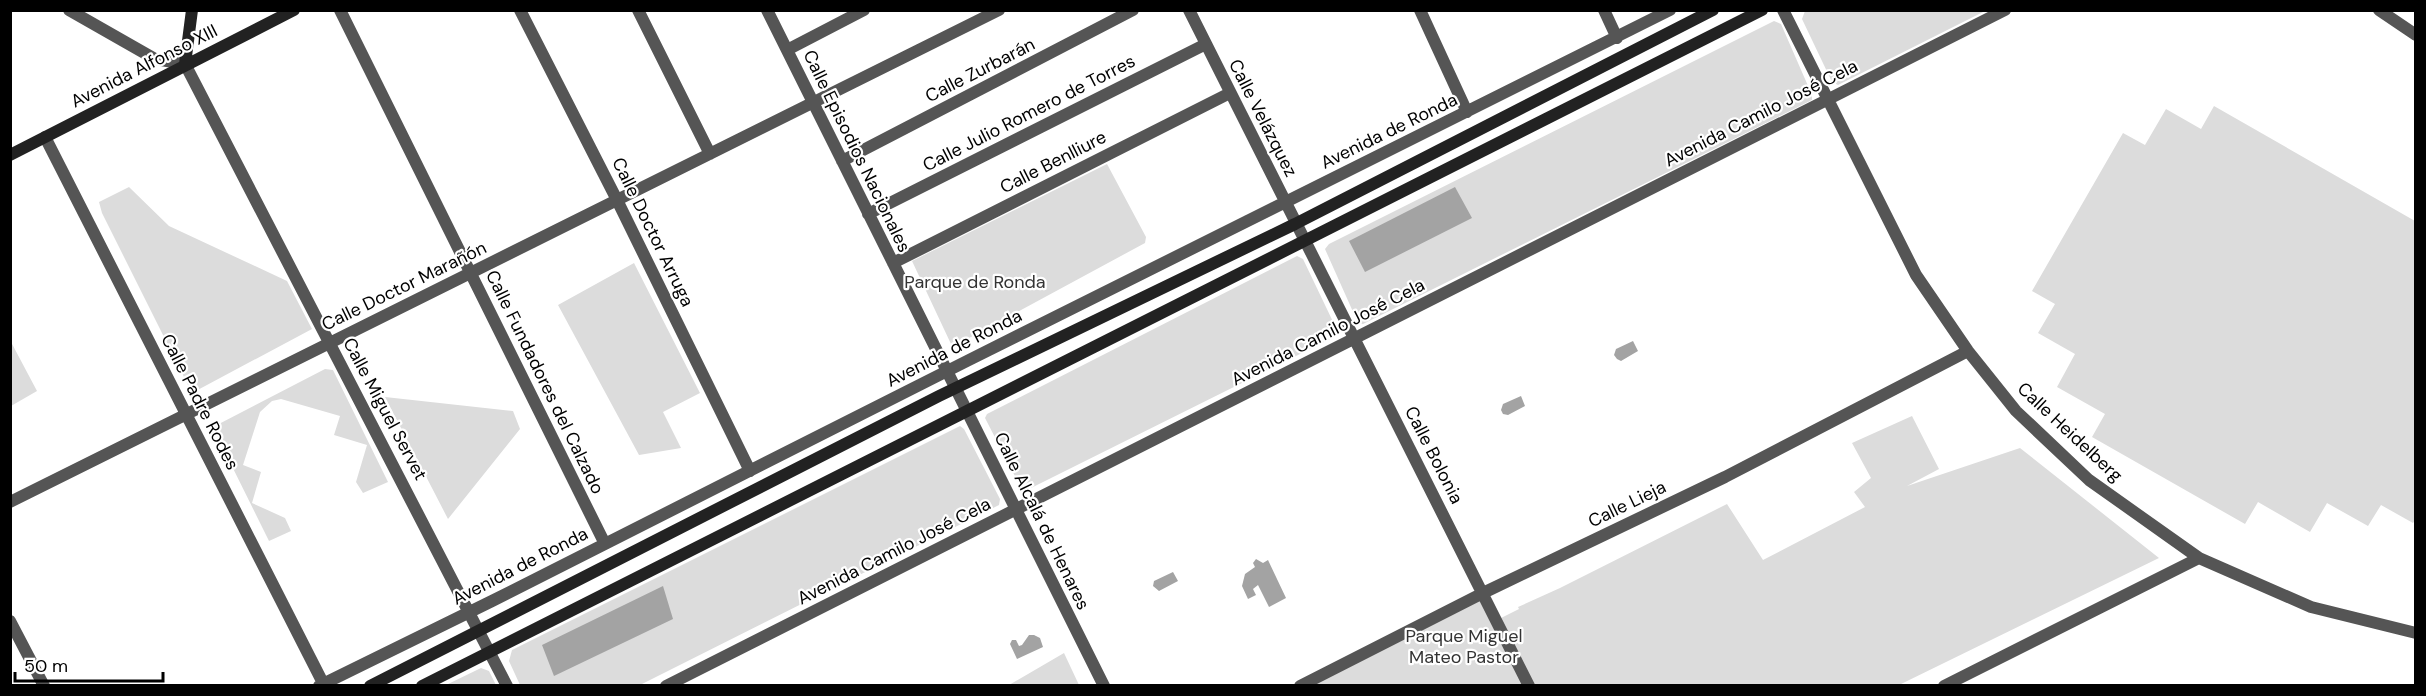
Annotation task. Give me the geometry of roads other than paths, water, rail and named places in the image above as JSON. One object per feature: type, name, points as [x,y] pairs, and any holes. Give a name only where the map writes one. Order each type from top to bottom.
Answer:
[{"type":"street","points":[[69,10],[155,59],[185,64],[192,10]]},
{"type":"street","name":"Avenida Alfonso XIII","points":[[10,155],[294,10]]},
{"type":"street","name":"Calle Fundadores del Calzado","points":[[340,10],[604,544]]},
{"type":"street","name":"Calle Doctor Arruga","points":[[520,10],[617,200],[750,471]]},
{"type":"street","points":[[638,10],[710,154]]},
{"type":"street","name":"Calle Episodios Nacionales","points":[[768,10],[947,372]]},
{"type":"street","points":[[787,50],[864,10]]},
{"type":"street","name":"Calle Doctor Marañón","points":[[10,502],[999,10]]},
{"type":"street","name":"Calle Zurbarán","points":[[842,162],[1134,10]]},
{"type":"street","name":"Calle Velázquez","points":[[1189,10],[1304,242]]},
{"type":"street","points":[[1420,10],[1467,112]]},
{"type":"street","points":[[1604,10],[1617,38]]},
{"type":"street","name":"Avenida de Ronda","points":[[321,684],[470,612],[1670,10]]},
{"type":"street","name":"Avenida de Ronda","points":[[370,686],[956,389],[1295,224],[1713,10]]},
{"type":"street","points":[[422,686],[1762,10]]},
{"type":"street","name":"Calle Heidelberg","points":[[1783,10],[1916,275],[1968,351],[2016,411],[2090,480],[2199,558],[2311,606],[2415,633]]},
{"type":"street","name":"Avenida Camilo José Cela","points":[[666,686],[2006,10]]},
{"type":"street","points":[[2379,10],[2415,35]]},
{"type":"street","name":"Calle Julio Romero de Torres","points":[[868,214],[1206,44]]},
{"type":"street","name":"Calle Miguel Servet","points":[[185,64],[507,686]]},
{"type":"street","name":"Calle Benlliure","points":[[893,263],[1230,93]]},
{"type":"street","name":"Calle Padre Rodes","points":[[45,137],[321,684]]},
{"type":"street","name":"Calle Bolonia","points":[[1304,242],[1355,338],[1529,686]]},
{"type":"street","name":"Calle Lieja","points":[[1300,686],[1483,593],[1725,477],[1968,351]]},
{"type":"street","name":"Calle Alcalá de Henares","points":[[947,372],[1104,686]]},
{"type":"street","points":[[1944,686],[2199,558]]},
{"type":"street","points":[[10,621],[44,686]]},
{"type":"park label","name":"Parque de Ronda","points":[[975,282]]},
{"type":"park label","name":"Parque Miguel Mateo Pastor","points":[[1464,646]]}]
